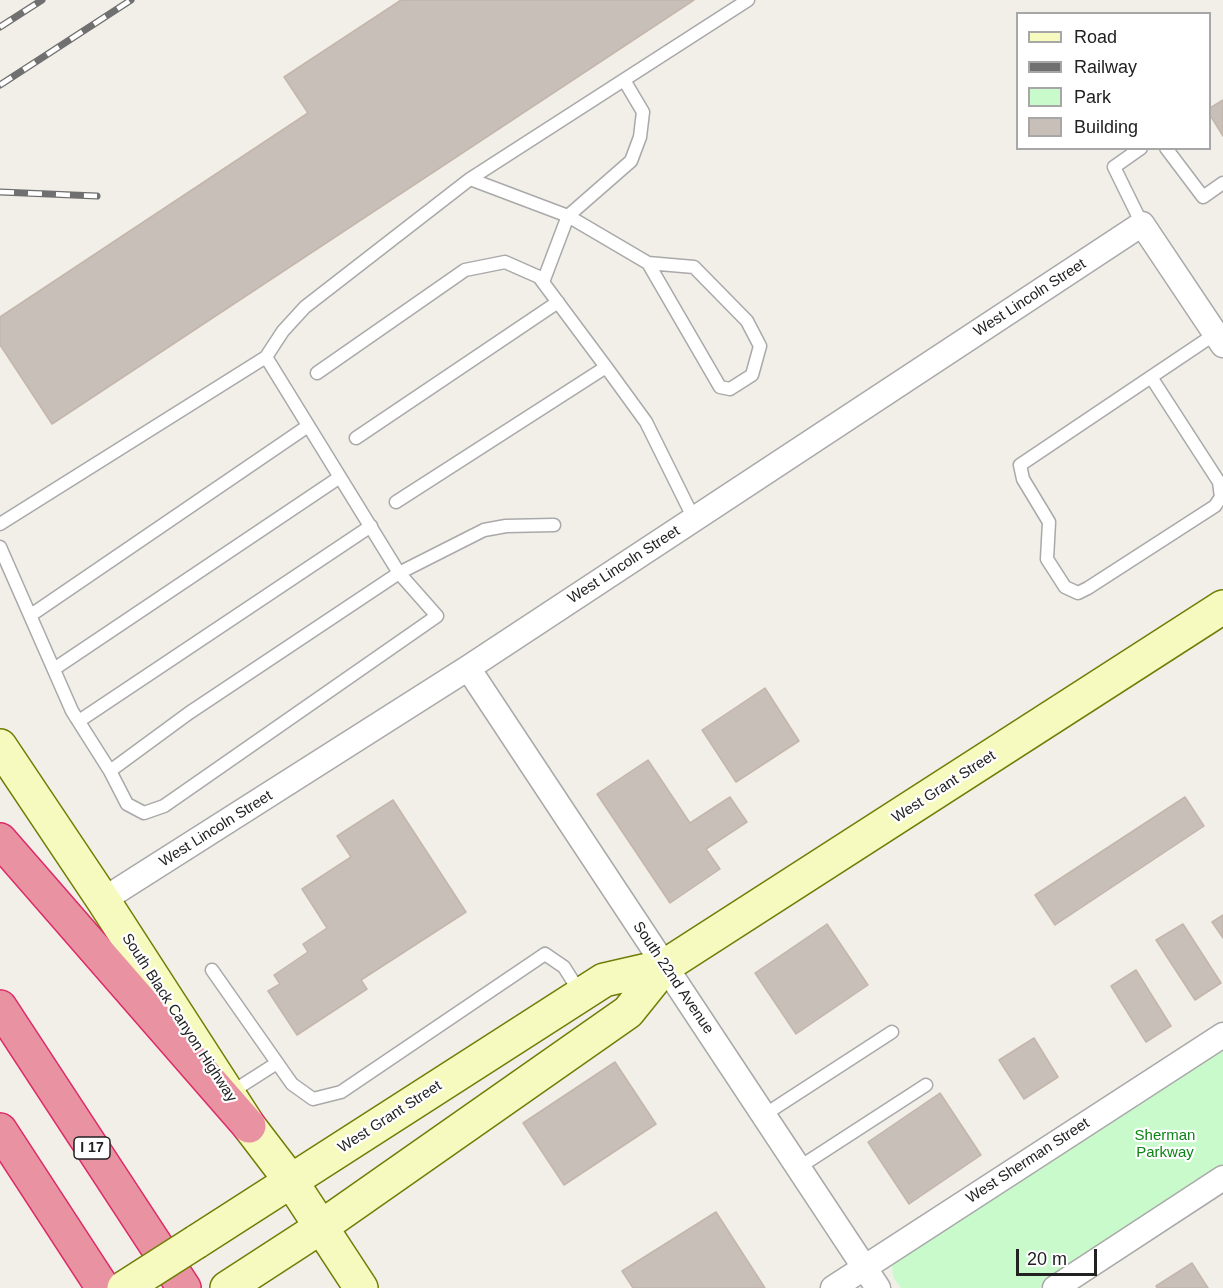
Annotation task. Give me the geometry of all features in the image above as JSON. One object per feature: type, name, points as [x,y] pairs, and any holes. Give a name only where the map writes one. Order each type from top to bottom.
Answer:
[{"type":"highway","points":[[0,840],[249,1126]]},
{"type":"highway","name":"I 17","points":[[0,1007],[184,1288]]},
{"type":"highway","points":[[0,1130],[103,1288]]},
{"type":"main road","name":"West Grant Street","points":[[227,1288],[321,1227],[628,1012],[665,966],[1223,607]]},
{"type":"main road","name":"South Black Canyon Highway","points":[[0,746],[249,1126],[291,1181],[361,1288]]},
{"type":"main road","name":"West Grant Street","points":[[124,1288],[604,980],[665,966]]},
{"type":"street","points":[[1142,224],[1219,339]]},
{"type":"street","name":"West Lincoln Street","points":[[103,900],[468,668],[1142,224]]},
{"type":"street","name":"South 22nd Avenue","points":[[468,668],[878,1288]]},
{"type":"street","name":"West Sherman Street","points":[[833,1288],[1223,1035]]},
{"type":"street","points":[[1055,1288],[1223,1178]]},
{"type":"lane","points":[[0,524],[266,357],[283,331],[305,307],[470,179],[748,0]]},
{"type":"lane","points":[[543,282],[568,216],[631,161],[640,137],[643,112],[624,80]]},
{"type":"lane","points":[[1138,150],[1114,167],[1142,224]]},
{"type":"lane","points":[[1168,150],[1203,197],[1223,183]]},
{"type":"lane","points":[[470,179],[568,216],[648,263],[694,267],[747,321],[760,346],[752,375],[730,389],[720,387],[648,263]]},
{"type":"lane","points":[[317,373],[465,270],[505,262],[539,277],[606,367],[646,422],[694,519]]},
{"type":"lane","points":[[356,438],[558,302]]},
{"type":"lane","points":[[1151,377],[1219,482],[1221,497],[1215,506],[1078,593],[1065,587],[1047,559],[1049,522],[1023,479],[1020,465],[1151,377],[1219,339]]},
{"type":"lane","points":[[0,547],[72,711],[110,771],[127,804],[144,813],[164,806],[437,616],[399,573],[266,357]]},
{"type":"lane","points":[[396,502],[606,367]]},
{"type":"lane","points":[[30,615],[309,426]]},
{"type":"lane","points":[[54,669],[340,477]]},
{"type":"lane","points":[[110,771],[189,713],[399,573],[484,530],[506,526],[554,525]]},
{"type":"lane","points":[[79,721],[371,526]]},
{"type":"lane","points":[[212,970],[291,1084],[314,1099],[341,1092],[545,954],[564,967],[582,995]]},
{"type":"lane","points":[[764,1115],[892,1032]]},
{"type":"lane","points":[[229,1094],[277,1064]]},
{"type":"lane","points":[[798,1168],[926,1086]]},
{"type":"green space","name":"Sherman Parkway","points":[[1223,1044],[1223,1168],[1039,1288],[901,1288],[893,1277],[892,1265],[897,1258]]},
{"type":"building","points":[[401,0],[694,0],[52,424],[0,345],[0,317],[308,113],[284,77]]},
{"type":"building","points":[[1223,100],[1223,136],[1211,117],[1211,107]]},
{"type":"building","points":[[765,688],[799,741],[736,782],[702,730]]},
{"type":"building","points":[[648,760],[690,823],[730,797],[747,822],[706,849],[720,869],[670,903],[597,794]]},
{"type":"building","points":[[1185,797],[1204,826],[1055,925],[1035,895]]},
{"type":"building","points":[[393,800],[466,912],[361,980],[367,989],[297,1035],[268,991],[280,984],[274,975],[308,952],[303,944],[327,928],[302,889],[351,857],[337,836]]},
{"type":"building","points":[[1223,915],[1223,938],[1212,922]]},
{"type":"building","points":[[827,924],[868,985],[796,1034],[755,973]]},
{"type":"building","points":[[1183,924],[1221,983],[1195,1000],[1156,940]]},
{"type":"building","points":[[1136,970],[1171,1026],[1146,1042],[1111,986]]},
{"type":"building","points":[[1034,1038],[1058,1077],[1024,1099],[999,1060]]},
{"type":"building","points":[[615,1062],[656,1124],[564,1185],[523,1123]]},
{"type":"building","points":[[940,1093],[981,1155],[909,1204],[868,1142]]},
{"type":"building","points":[[716,1212],[765,1288],[633,1288],[622,1271]]},
{"type":"building","points":[[1192,1263],[1208,1288],[1157,1288],[1156,1286]]},
{"type":"railway","points":[[0,27],[42,0]]},
{"type":"railway","points":[[0,85],[131,0]]},
{"type":"railway","points":[[0,192],[97,196]]}]
